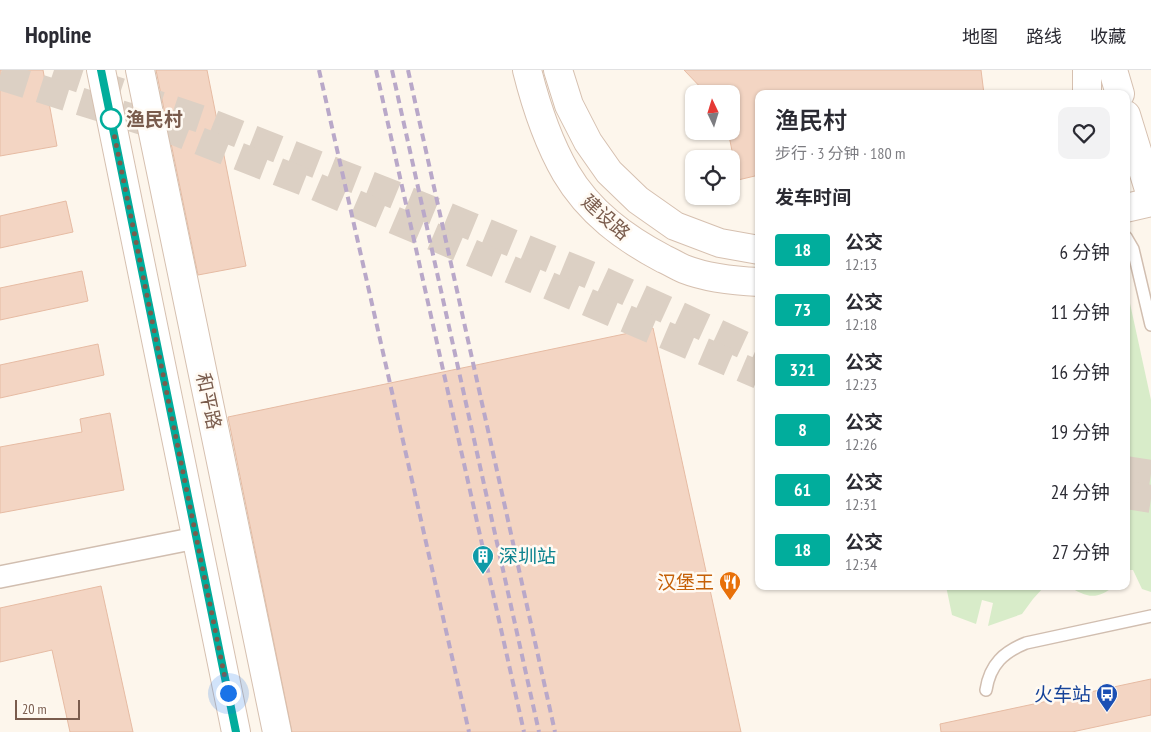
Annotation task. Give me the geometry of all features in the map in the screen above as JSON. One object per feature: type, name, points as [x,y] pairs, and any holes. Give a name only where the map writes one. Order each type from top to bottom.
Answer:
[{"type":"main road","name":"和平路","points":[[101,70],[236,732]]},
{"type":"main road","name":"和平路","points":[[140,70],[277,732]]},
{"type":"main road","name":"建设路","points":[[527,70],[534,100],[545,132],[566,173],[597,212],[616,230],[642,248],[685,269],[723,280],[755,282]]},
{"type":"main road","name":"建设路","points":[[558,70],[569,105],[588,142],[609,172],[638,200],[675,226],[720,243],[755,249]]},
{"type":"main road","points":[[1087,70],[1087,90]]},
{"type":"main road","points":[[1113,70],[1119,90]]},
{"type":"main road","points":[[1130,131],[1140,171],[1151,196]]},
{"type":"main road","points":[[1130,207],[1151,202]]},
{"type":"street","points":[[0,577],[196,538]]},
{"type":"lane","points":[[1130,244],[1133,249],[1151,325]]},
{"type":"lane","points":[[986,690],[988,679],[998,662],[1016,647],[1026,643],[1151,616]]},
{"type":"green space","points":[[1130,303],[1151,400],[1151,592],[1142,589],[1133,570],[1130,570]]},
{"type":"green space","points":[[947,590],[1041,590],[1022,614],[988,626],[993,603],[982,600],[976,624],[952,615]]},
{"type":"green space","points":[[1075,590],[1109,590],[1102,594],[1091,596]]},
{"type":"building","points":[[0,70],[43,70],[57,146],[0,156]]},
{"type":"building","points":[[156,70],[207,70],[246,266],[198,275]]},
{"type":"building","points":[[684,70],[981,70],[984,90],[755,90],[755,176],[740,180],[740,150],[732,150],[730,140],[740,140],[740,85],[698,85]]},
{"type":"building","points":[[66,201],[73,232],[0,248],[0,216]]},
{"type":"building","points":[[82,271],[88,301],[0,320],[0,288]]},
{"type":"building","name":"深圳站","points":[[653,328],[741,732],[292,732],[228,417]]},
{"type":"building","points":[[98,344],[104,375],[0,398],[0,365]]},
{"type":"building","points":[[110,413],[124,490],[0,513],[0,447],[82,432],[80,419]]},
{"type":"building","points":[[101,586],[133,732],[70,732],[52,650],[0,662],[0,608]]},
{"type":"building","points":[[1151,679],[1151,715],[1072,732],[941,732],[940,724]]},
{"type":"tunnel","points":[[54,70],[201,119],[390,193],[590,275],[755,350]]},
{"type":"tunnel","points":[[0,76],[174,131],[307,183],[755,373]]},
{"type":"tunnel","points":[[1130,471],[1151,474]]},
{"type":"tunnel","points":[[1130,496],[1151,499]]},
{"type":"railway","points":[[319,70],[469,732]]},
{"type":"railway","points":[[376,70],[524,732]]},
{"type":"railway","points":[[392,70],[539,732]]},
{"type":"railway","points":[[408,70],[555,732]]},
{"type":"bus line","name":"18","points":[[101,70],[236,732]]},
{"type":"place","name":"渔民村","points":[[111,119]]},
{"type":"place","name":"深圳站","points":[[483,575]]},
{"type":"place","name":"汉堡王","points":[[730,601]]},
{"type":"place","name":"火车站","points":[[1107,713]]},
{"type":"route","points":[[111,119],[228,693]]}]
